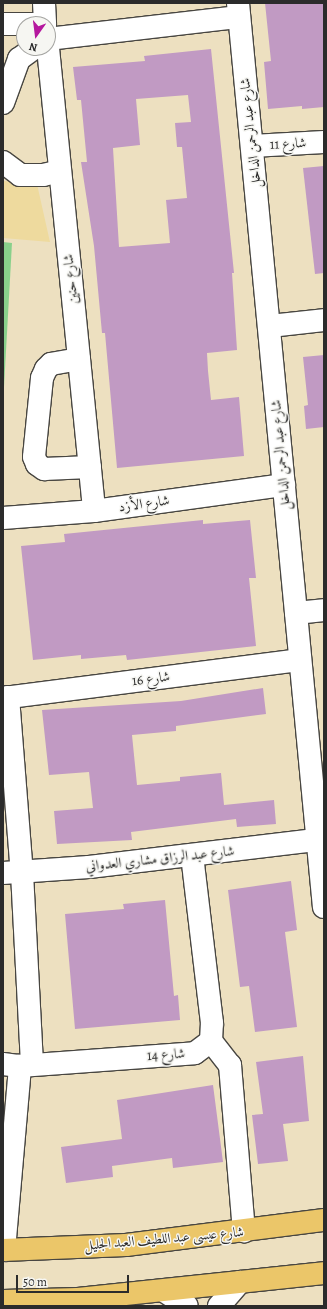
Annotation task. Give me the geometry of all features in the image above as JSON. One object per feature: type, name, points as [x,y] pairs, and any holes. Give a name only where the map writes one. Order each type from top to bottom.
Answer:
[{"type":"main road","name":"شارع عيسى عبد اللطيف العبد الجليل","points":[[4,1250],[126,1245],[244,1231],[320,1217]]},
{"type":"main road","points":[[3,1301],[78,1300],[324,1273]]},
{"type":"street","points":[[44,3],[45,16]]},
{"type":"street","points":[[56,38],[238,10]]},
{"type":"street","name":"شارع عبد الرحمن الداخل","points":[[238,10],[270,326],[300,660],[319,798],[317,840],[324,907]]},
{"type":"street","points":[[3,24],[16,24]]},
{"type":"street","points":[[3,103],[19,59],[23,56]]},
{"type":"street","name":"شارع حنين","points":[[49,56],[94,511]]},
{"type":"street","name":"شارع 11","points":[[252,146],[324,142]]},
{"type":"street","points":[[3,162],[20,175],[43,175],[60,171]]},
{"type":"street","points":[[270,326],[324,320]]},
{"type":"street","points":[[79,359],[51,364],[46,369],[42,378],[34,456],[36,464],[44,469],[90,467]]},
{"type":"street","name":"شارع الأزد","points":[[3,518],[94,511],[284,485]]},
{"type":"street","points":[[296,613],[324,610]]},
{"type":"street","name":"شارع 16","points":[[5,697],[300,660]]},
{"type":"street","points":[[4,1250],[18,1065],[13,873],[5,697]]},
{"type":"street","name":"شارع عبد الرزاق مشاري العدواني","points":[[13,873],[192,856],[317,840]]},
{"type":"street","points":[[192,856],[212,1023],[211,1041],[230,1064],[244,1231]]},
{"type":"street","name":"شارع 14","points":[[18,1065],[195,1053],[211,1041]]},
{"type":"street","points":[[219,1306],[240,1282]]},
{"type":"street","points":[[164,1291],[187,1306]]},
{"type":"green space","points":[[3,242],[12,243],[3,405]]},
{"type":"sand","points":[[3,181],[37,184],[50,242],[3,238]]},
{"type":"building","points":[[265,3],[323,3],[324,107],[302,109],[302,106],[268,109],[264,62],[271,61]]},
{"type":"building","points":[[211,49],[234,273],[232,273],[237,350],[207,353],[208,371],[211,400],[239,397],[244,456],[117,468],[105,333],[102,333],[94,246],[81,162],[87,162],[81,100],[77,100],[73,67],[145,61],[144,56]],"holes":[[[188,95],[191,122],[175,123],[177,147],[182,147],[187,198],[166,200],[170,243],[119,247],[113,148],[140,145],[136,99]]]},
{"type":"building","points":[[324,166],[324,273],[315,274],[303,168]]},
{"type":"building","points":[[324,355],[324,427],[306,429],[304,406],[308,405],[303,357]]},
{"type":"building","points":[[203,520],[203,524],[250,520],[256,578],[249,578],[256,646],[127,660],[126,655],[81,659],[81,655],[33,660],[21,546],[65,542],[64,534]]},
{"type":"building","points":[[263,688],[266,714],[176,726],[176,731],[132,735],[137,785],[180,781],[180,777],[221,773],[224,805],[274,800],[276,824],[237,827],[236,819],[131,832],[132,840],[57,844],[54,811],[93,808],[89,772],[49,775],[42,710],[181,701]]},
{"type":"building","points":[[291,881],[297,930],[285,932],[297,1027],[255,1032],[249,986],[240,987],[228,890]]},
{"type":"building","points":[[165,900],[174,996],[178,995],[180,1020],[75,1029],[65,914],[124,909],[123,904]]},
{"type":"building","points":[[303,1056],[309,1121],[283,1124],[288,1161],[258,1164],[252,1115],[263,1114],[256,1062]]},
{"type":"building","points":[[213,1085],[223,1162],[173,1168],[172,1158],[112,1166],[113,1177],[66,1183],[61,1147],[122,1139],[117,1100]]}]
